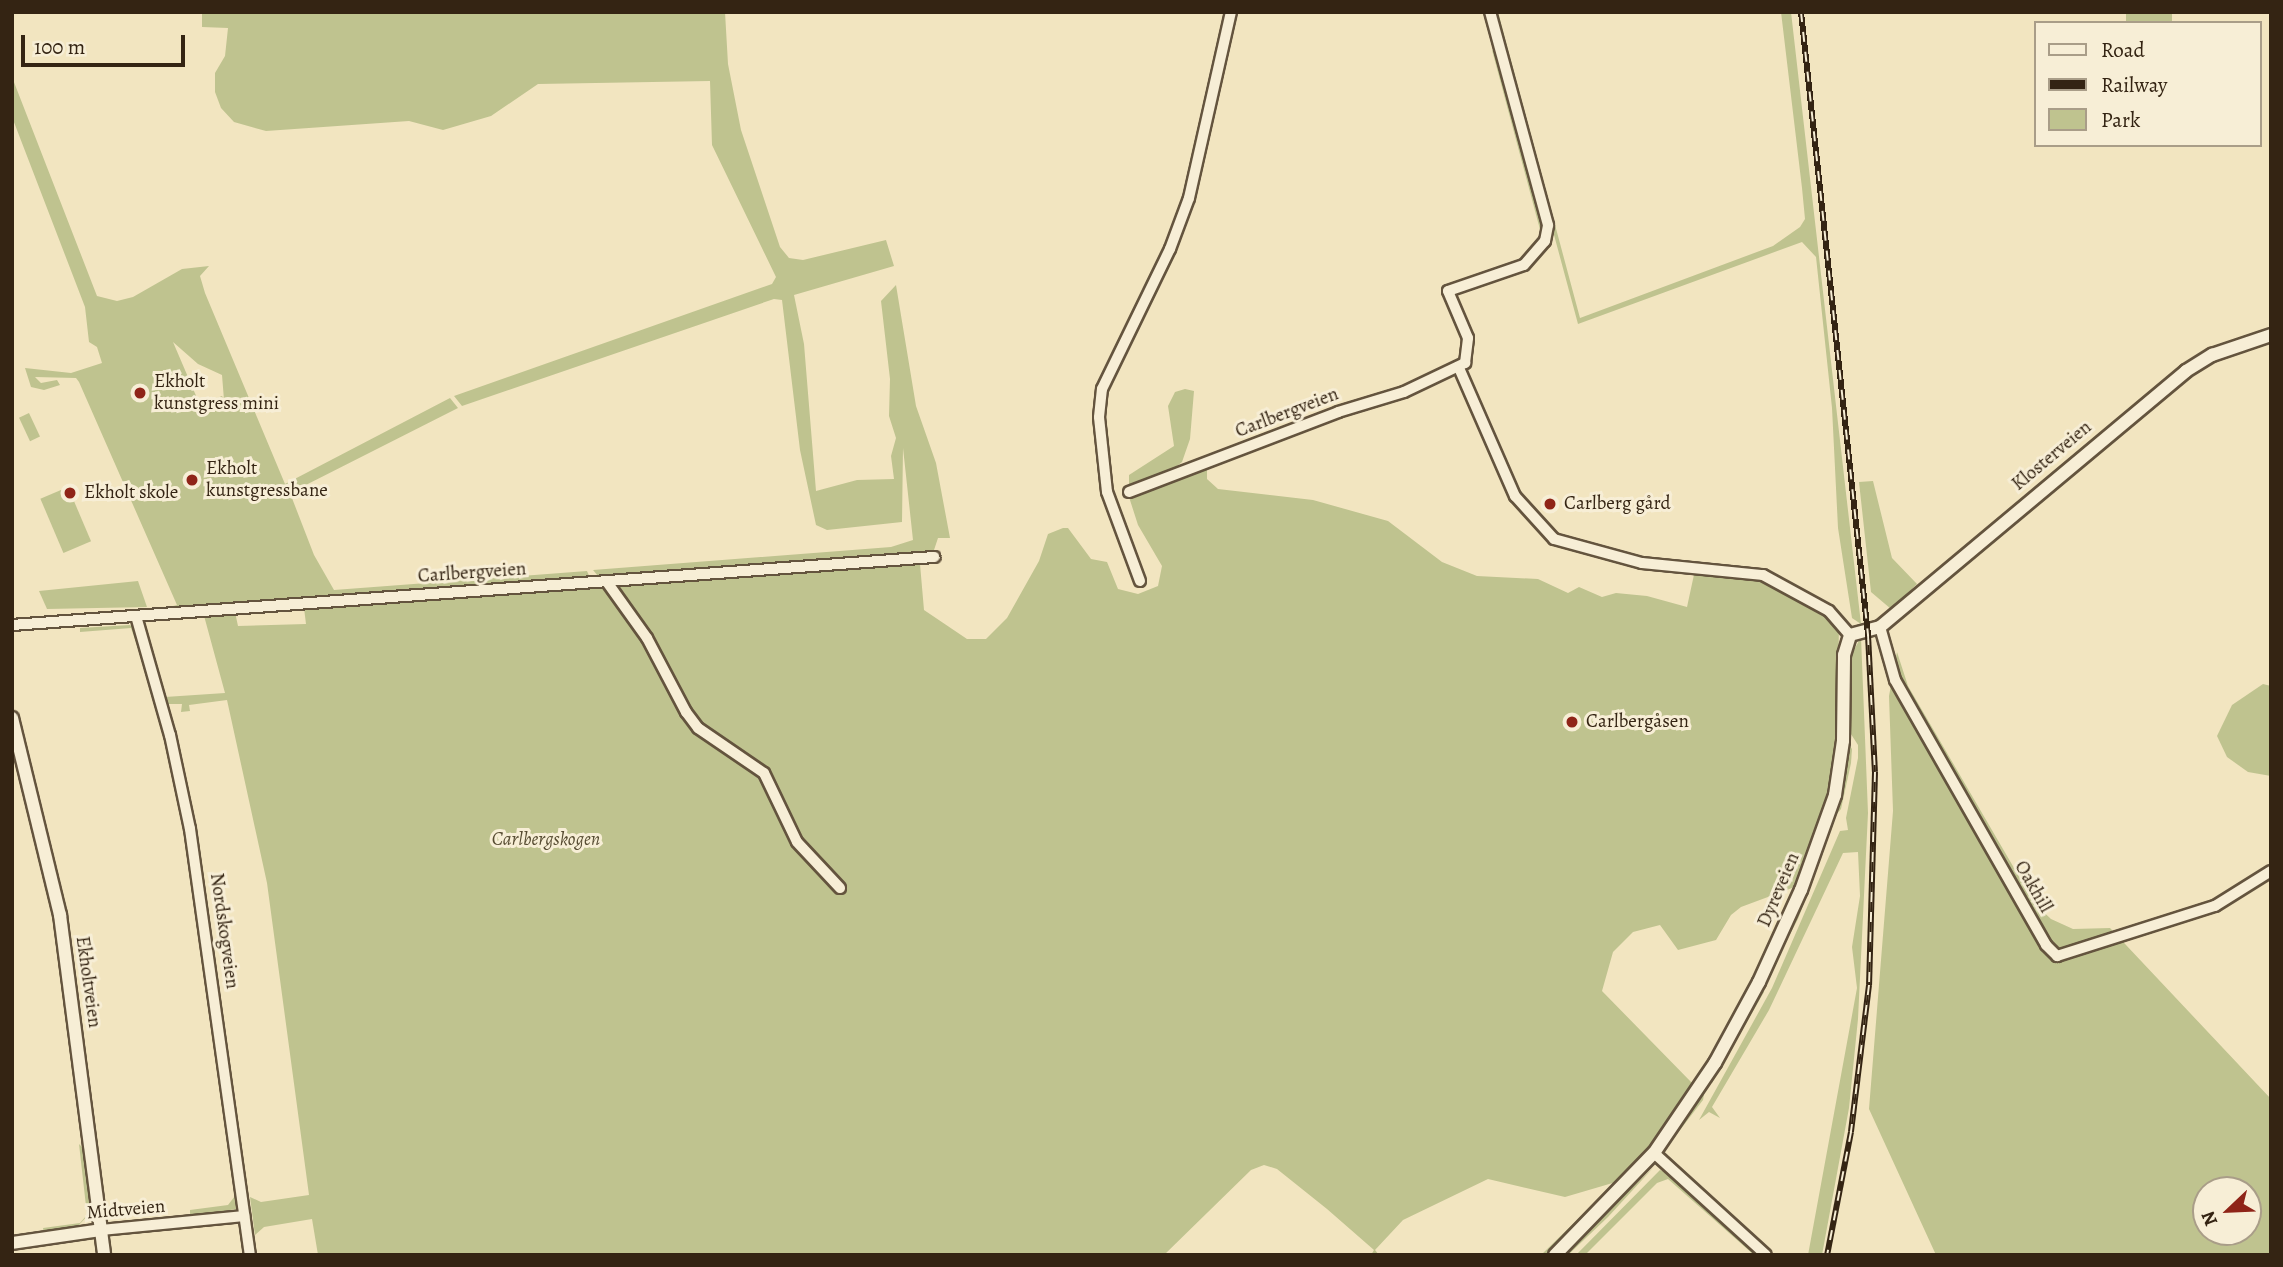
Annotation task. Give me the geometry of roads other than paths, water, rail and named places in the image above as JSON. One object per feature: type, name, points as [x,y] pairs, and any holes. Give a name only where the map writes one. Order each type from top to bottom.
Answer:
[{"type":"main road","name":"Klosterveien","points":[[1876,628],[2186,371],[2212,355],[2271,335]]},
{"type":"main road","points":[[1850,635],[1876,628]]},
{"type":"main road","name":"Dyreveien","points":[[1555,1255],[1654,1153],[1715,1063],[1759,982],[1823,834],[1841,767],[1844,655],[1850,635]]},
{"type":"main road","name":"Ekholtveien","points":[[12,718],[60,915],[104,1255]]},
{"type":"main road","name":"Midtveien","points":[[12,1242],[100,1230]]},
{"type":"street","points":[[1140,581],[1107,492],[1099,417],[1102,389],[1170,249],[1189,198],[1231,12]]},
{"type":"street","points":[[1490,12],[1549,225],[1545,241],[1524,265],[1448,291],[1468,338],[1465,363],[1458,368],[1515,496],[1554,538],[1642,563],[1763,575],[1829,611],[1850,635]]},
{"type":"street","name":"Carlbergveien","points":[[1129,492],[1458,368]]},
{"type":"street","name":"Carlbergveien","points":[[12,625],[934,557]]},
{"type":"street","points":[[607,582],[647,638],[686,712],[698,728],[764,772],[797,842],[840,888]]},
{"type":"street","name":"Nordskogveien","points":[[136,617],[170,735],[190,829],[250,1255]]},
{"type":"street","name":"Oakhill","points":[[1876,628],[1895,680],[2046,945],[2057,956],[2215,906],[2271,871]]},
{"type":"street","points":[[1654,1153],[1766,1255]]},
{"type":"street","name":"Midtveien","points":[[100,1230],[244,1216]]},
{"type":"railway","points":[[1801,12],[1868,635],[1875,772],[1869,985],[1851,1132],[1827,1255]]},
{"type":"place","name":"Ekholt kunstgress mini","points":[[140,393]]},
{"type":"place","name":"Ekholt kunstgressbane","points":[[192,480]]},
{"type":"place","name":"Ekholt skole","points":[[70,493]]},
{"type":"place","name":"Carlberg gård","points":[[1550,504]]},
{"type":"place","name":"Carlbergåsen","points":[[1572,722]]},
{"type":"park label","name":"Carlbergskogen","points":[[546,840]]}]
